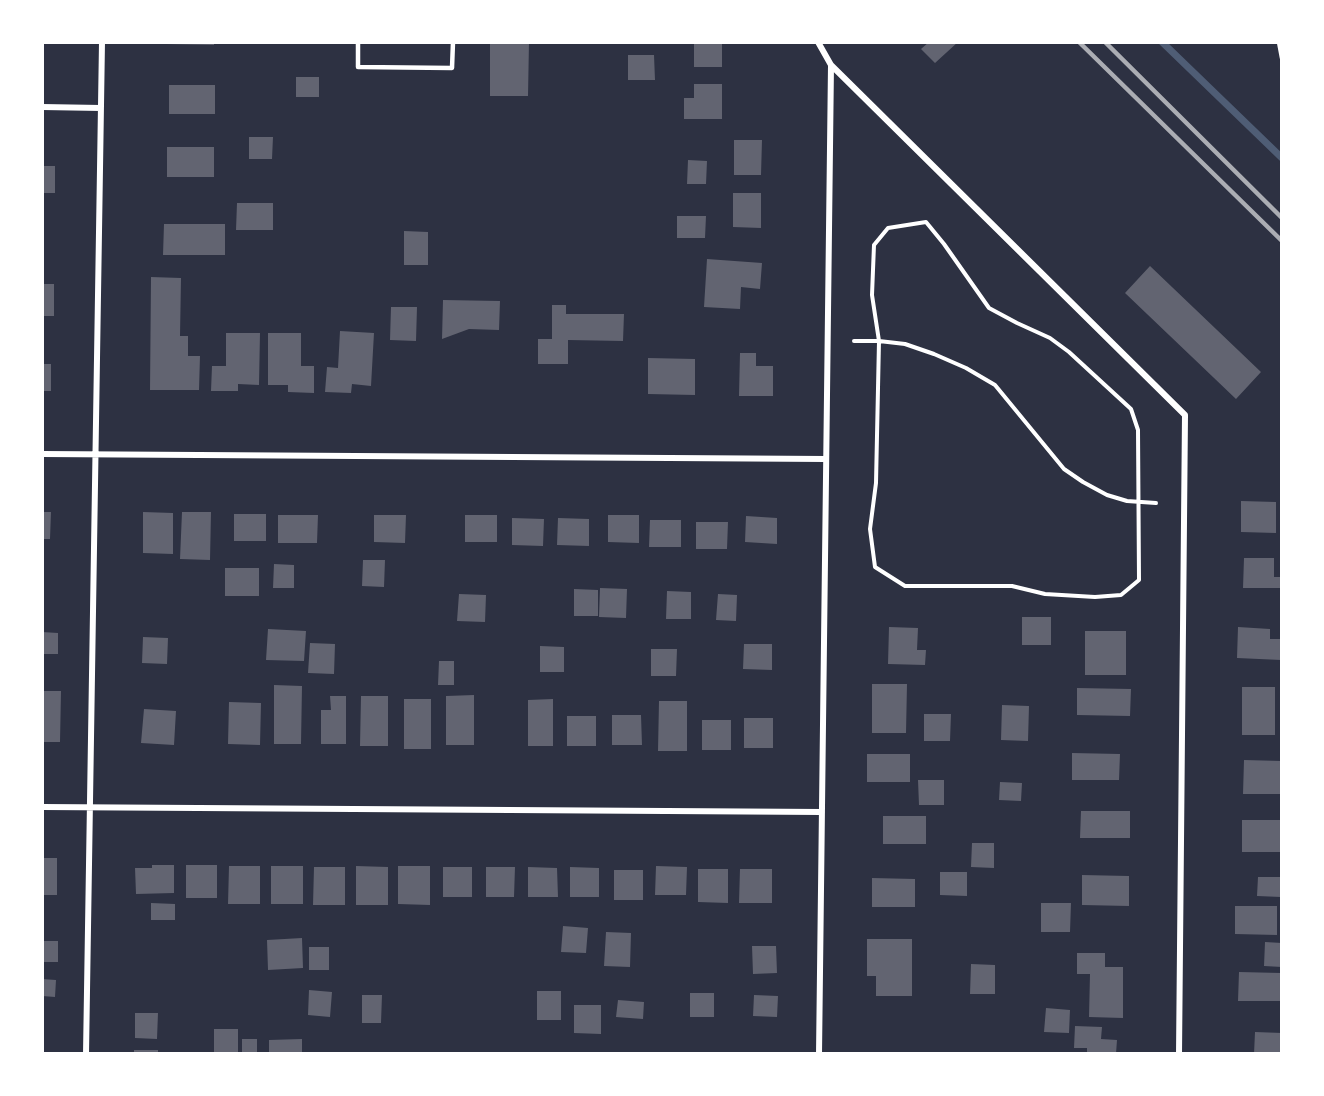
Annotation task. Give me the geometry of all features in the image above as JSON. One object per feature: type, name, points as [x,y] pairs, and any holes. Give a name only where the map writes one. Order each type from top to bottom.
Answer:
[{"type":"street","points":[[86,1054],[102,42]]},
{"type":"street","points":[[818,42],[831,65],[1185,415],[1179,1054]]},
{"type":"street","points":[[819,1054],[831,65]]},
{"type":"street","points":[[42,107],[101,108]]},
{"type":"street","points":[[42,454],[826,459]]},
{"type":"street","points":[[42,807],[822,812]]},
{"type":"lane","points":[[358,42],[358,67],[452,68],[453,42]]},
{"type":"lane","points":[[1279,42],[1282,58]]},
{"type":"path","points":[[926,222],[989,308],[1050,338],[1069,352],[1131,409],[1138,430],[1139,580],[1121,595],[1095,597],[1045,594],[1012,586],[905,586],[875,567],[870,529],[876,483],[879,341],[872,295],[874,245],[888,228],[926,222]]},
{"type":"path","points":[[854,341],[905,344],[966,368],[995,385],[1064,469],[1107,495],[1127,501],[1156,503]]},
{"type":"building","points":[[166,42],[214,42],[214,45],[166,44]]},
{"type":"building","points":[[490,42],[529,42],[528,96],[490,96]]},
{"type":"building","points":[[694,42],[722,42],[722,67],[694,67]]},
{"type":"building","points":[[929,42],[958,42],[935,63],[921,49]]},
{"type":"building","points":[[628,55],[654,55],[655,80],[628,80]]},
{"type":"building","points":[[296,77],[319,77],[319,97],[296,97]]},
{"type":"building","points":[[694,84],[722,84],[722,119],[684,119],[684,98],[694,98]]},
{"type":"building","points":[[169,85],[215,85],[215,114],[169,114]]},
{"type":"building","points":[[249,137],[273,137],[272,159],[249,159]]},
{"type":"building","points":[[734,140],[762,140],[761,175],[734,175]]},
{"type":"building","points":[[167,147],[214,147],[214,177],[167,177]]},
{"type":"building","points":[[688,160],[707,161],[706,184],[687,184]]},
{"type":"building","points":[[42,166],[55,166],[55,193],[42,193]]},
{"type":"building","points":[[733,193],[761,193],[761,228],[733,227]]},
{"type":"building","points":[[237,203],[273,203],[273,230],[236,230]]},
{"type":"building","points":[[677,216],[706,216],[705,238],[677,238]]},
{"type":"building","points":[[164,224],[225,224],[225,255],[163,255]]},
{"type":"building","points":[[404,231],[428,232],[428,265],[404,265]]},
{"type":"building","points":[[707,259],[762,263],[760,289],[741,287],[740,309],[704,307]]},
{"type":"building","points":[[1150,266],[1261,372],[1236,399],[1125,293]]},
{"type":"building","points":[[151,277],[181,278],[180,336],[188,336],[188,356],[200,356],[199,390],[150,390]]},
{"type":"building","points":[[42,284],[54,284],[54,316],[42,316]]},
{"type":"building","points":[[443,300],[500,301],[499,330],[469,329],[442,339]]},
{"type":"building","points":[[552,305],[566,305],[566,314],[624,314],[623,341],[568,340],[568,364],[538,364],[538,339],[552,339]]},
{"type":"building","points":[[391,307],[417,307],[416,341],[390,340]]},
{"type":"building","points":[[340,331],[374,333],[371,386],[352,384],[351,393],[325,392],[327,367],[338,368]]},
{"type":"building","points":[[226,333],[260,333],[259,385],[238,384],[238,391],[211,391],[212,366],[226,366]]},
{"type":"building","points":[[268,333],[301,333],[301,366],[314,366],[314,393],[288,392],[288,385],[268,385]]},
{"type":"building","points":[[740,353],[756,353],[756,366],[773,366],[773,396],[739,396]]},
{"type":"building","points":[[648,358],[695,359],[695,395],[648,394]]},
{"type":"building","points":[[42,364],[51,364],[51,391],[42,391]]},
{"type":"building","points":[[1241,501],[1276,502],[1276,533],[1241,532]]},
{"type":"building","points":[[42,512],[51,512],[50,539],[42,539]]},
{"type":"building","points":[[143,512],[173,513],[173,554],[143,553]]},
{"type":"building","points":[[182,512],[211,512],[210,560],[180,559]]},
{"type":"building","points":[[234,514],[266,514],[266,541],[234,541]]},
{"type":"building","points":[[278,515],[318,515],[317,543],[278,543]]},
{"type":"building","points":[[374,515],[406,515],[405,543],[374,542]]},
{"type":"building","points":[[465,515],[497,515],[497,542],[465,542]]},
{"type":"building","points":[[608,515],[639,515],[639,543],[608,542]]},
{"type":"building","points":[[746,516],[777,518],[777,544],[745,542]]},
{"type":"building","points":[[512,518],[544,519],[543,546],[512,545]]},
{"type":"building","points":[[558,518],[589,519],[589,546],[557,545]]},
{"type":"building","points":[[650,520],[681,520],[681,547],[649,547]]},
{"type":"building","points":[[696,522],[728,522],[727,549],[696,549]]},
{"type":"building","points":[[1244,558],[1274,558],[1274,577],[1282,577],[1282,588],[1243,588]]},
{"type":"building","points":[[363,560],[385,560],[384,587],[362,586]]},
{"type":"building","points":[[274,564],[294,565],[294,588],[273,588]]},
{"type":"building","points":[[225,568],[259,568],[259,596],[225,596]]},
{"type":"building","points":[[600,588],[627,589],[626,618],[599,617]]},
{"type":"building","points":[[574,589],[598,590],[598,616],[574,616]]},
{"type":"building","points":[[667,591],[691,592],[691,619],[666,619]]},
{"type":"building","points":[[459,594],[486,595],[485,622],[457,621]]},
{"type":"building","points":[[718,594],[737,595],[736,621],[716,620]]},
{"type":"building","points":[[1022,617],[1051,617],[1051,645],[1022,645]]},
{"type":"building","points":[[889,627],[918,628],[917,650],[926,650],[925,665],[888,664]]},
{"type":"building","points":[[1238,627],[1270,629],[1270,639],[1282,639],[1281,660],[1237,658]]},
{"type":"building","points":[[268,629],[306,631],[304,661],[266,660]]},
{"type":"building","points":[[1085,631],[1126,631],[1126,675],[1085,675]]},
{"type":"building","points":[[42,632],[58,633],[58,654],[42,654]]},
{"type":"building","points":[[143,637],[168,638],[167,664],[142,663]]},
{"type":"building","points":[[310,643],[335,644],[334,674],[308,673]]},
{"type":"building","points":[[744,644],[772,644],[772,670],[743,669]]},
{"type":"building","points":[[540,646],[564,647],[564,672],[540,672]]},
{"type":"building","points":[[651,649],[677,649],[676,676],[651,676]]},
{"type":"building","points":[[439,661],[454,661],[454,685],[438,685]]},
{"type":"building","points":[[872,684],[907,684],[906,733],[872,733]]},
{"type":"building","points":[[274,685],[302,686],[301,744],[274,744]]},
{"type":"building","points":[[1242,687],[1275,687],[1275,735],[1242,735]]},
{"type":"building","points":[[1077,688],[1131,689],[1130,716],[1077,715]]},
{"type":"building","points":[[42,691],[61,691],[60,742],[42,742]]},
{"type":"building","points":[[474,695],[474,745],[446,745],[446,696]]},
{"type":"building","points":[[330,696],[346,696],[346,744],[321,744],[321,710],[331,710]]},
{"type":"building","points":[[361,696],[388,696],[388,746],[360,746]]},
{"type":"building","points":[[404,699],[431,699],[431,749],[404,749]]},
{"type":"building","points":[[553,699],[553,746],[528,746],[528,700]]},
{"type":"building","points":[[659,701],[687,701],[687,751],[658,751]]},
{"type":"building","points":[[229,702],[261,703],[260,745],[228,744]]},
{"type":"building","points":[[1002,705],[1029,706],[1028,741],[1001,740]]},
{"type":"building","points":[[144,709],[176,711],[174,745],[141,743]]},
{"type":"building","points":[[924,714],[951,714],[950,741],[924,741]]},
{"type":"building","points":[[612,715],[641,715],[642,745],[612,745]]},
{"type":"building","points":[[567,716],[596,716],[596,746],[567,746]]},
{"type":"building","points":[[744,718],[773,718],[773,748],[744,748]]},
{"type":"building","points":[[702,720],[731,720],[731,750],[702,750]]},
{"type":"building","points":[[1072,753],[1120,754],[1119,780],[1072,780]]},
{"type":"building","points":[[867,754],[910,754],[910,782],[867,782]]},
{"type":"building","points":[[1244,760],[1282,761],[1282,794],[1243,794]]},
{"type":"building","points":[[918,780],[944,780],[944,805],[919,805]]},
{"type":"building","points":[[1000,782],[1022,783],[1021,801],[999,800]]},
{"type":"building","points":[[1081,811],[1130,811],[1130,838],[1080,838]]},
{"type":"building","points":[[883,816],[926,816],[926,844],[883,844]]},
{"type":"building","points":[[1242,820],[1282,820],[1282,852],[1242,852]]},
{"type":"building","points":[[972,843],[994,843],[994,868],[971,867]]},
{"type":"building","points":[[42,858],[57,858],[57,895],[42,895]]},
{"type":"building","points":[[152,865],[174,865],[174,893],[136,894],[135,868],[152,868]]},
{"type":"building","points":[[186,865],[217,865],[217,898],[186,898]]},
{"type":"building","points":[[229,866],[260,866],[260,904],[228,904]]},
{"type":"building","points":[[271,866],[303,866],[303,904],[271,904]]},
{"type":"building","points":[[356,866],[388,867],[388,905],[356,905]]},
{"type":"building","points":[[398,866],[430,866],[430,905],[398,904]]},
{"type":"building","points":[[656,866],[687,867],[686,895],[655,895]]},
{"type":"building","points":[[314,867],[345,867],[345,905],[313,905]]},
{"type":"building","points":[[443,867],[472,867],[472,897],[443,897]]},
{"type":"building","points":[[486,867],[515,867],[514,897],[486,897]]},
{"type":"building","points":[[528,867],[557,868],[558,897],[528,897]]},
{"type":"building","points":[[570,867],[599,868],[599,897],[570,897]]},
{"type":"building","points":[[698,869],[728,869],[728,903],[698,902]]},
{"type":"building","points":[[740,869],[772,869],[772,903],[739,903]]},
{"type":"building","points":[[614,870],[643,870],[643,900],[614,900]]},
{"type":"building","points":[[940,872],[967,872],[967,896],[940,895]]},
{"type":"building","points":[[1082,875],[1129,876],[1129,906],[1082,905]]},
{"type":"building","points":[[1258,877],[1281,877],[1281,897],[1257,896]]},
{"type":"building","points":[[872,878],[915,879],[915,907],[872,907]]},
{"type":"building","points":[[151,903],[175,904],[175,920],[151,920]]},
{"type":"building","points":[[1041,903],[1071,903],[1070,932],[1041,932]]},
{"type":"building","points":[[1235,906],[1277,906],[1277,935],[1235,934]]},
{"type":"building","points":[[563,926],[588,928],[586,953],[561,952]]},
{"type":"building","points":[[606,932],[631,933],[630,967],[604,966]]},
{"type":"building","points":[[302,938],[303,968],[268,970],[267,940]]},
{"type":"building","points":[[867,939],[912,939],[912,996],[876,996],[876,976],[867,976]]},
{"type":"building","points":[[42,941],[58,941],[58,962],[42,962]]},
{"type":"building","points":[[1265,942],[1282,943],[1282,967],[1264,966]]},
{"type":"building","points":[[752,946],[776,946],[777,973],[753,974]]},
{"type":"building","points":[[309,947],[329,947],[329,970],[309,970]]},
{"type":"building","points":[[1077,953],[1105,953],[1105,967],[1123,967],[1123,1018],[1089,1017],[1090,974],[1077,974]]},
{"type":"building","points":[[971,964],[995,965],[995,994],[970,994]]},
{"type":"building","points":[[1239,972],[1281,973],[1280,1001],[1238,1001]]},
{"type":"building","points":[[42,979],[56,980],[55,997],[42,996]]},
{"type":"building","points":[[309,990],[332,992],[330,1017],[308,1015]]},
{"type":"building","points":[[537,991],[561,991],[561,1020],[537,1020]]},
{"type":"building","points":[[690,993],[714,993],[714,1017],[690,1017]]},
{"type":"building","points":[[362,995],[382,995],[381,1023],[362,1023]]},
{"type":"building","points":[[754,995],[778,996],[777,1017],[753,1016]]},
{"type":"building","points":[[618,1000],[644,1002],[643,1019],[616,1017]]},
{"type":"building","points":[[574,1005],[601,1005],[601,1034],[574,1033]]},
{"type":"building","points":[[1046,1008],[1070,1010],[1069,1033],[1044,1032]]},
{"type":"building","points":[[135,1013],[158,1013],[157,1039],[135,1038]]},
{"type":"building","points":[[1075,1026],[1102,1027],[1101,1039],[1117,1040],[1116,1054],[1087,1054],[1087,1048],[1074,1048]]},
{"type":"building","points":[[214,1029],[238,1029],[238,1054],[214,1054]]},
{"type":"building","points":[[1255,1032],[1282,1033],[1282,1054],[1254,1054]]},
{"type":"building","points":[[242,1039],[257,1039],[257,1054],[242,1054]]},
{"type":"building","points":[[302,1039],[302,1054],[269,1054],[269,1040]]},
{"type":"building","points":[[134,1050],[158,1050],[158,1054],[134,1054]]},
{"type":"waterway","points":[[1162,42],[1282,158]]},
{"type":"railway","points":[[1079,42],[1282,241]]},
{"type":"railway","points":[[1105,42],[1282,218]]}]
